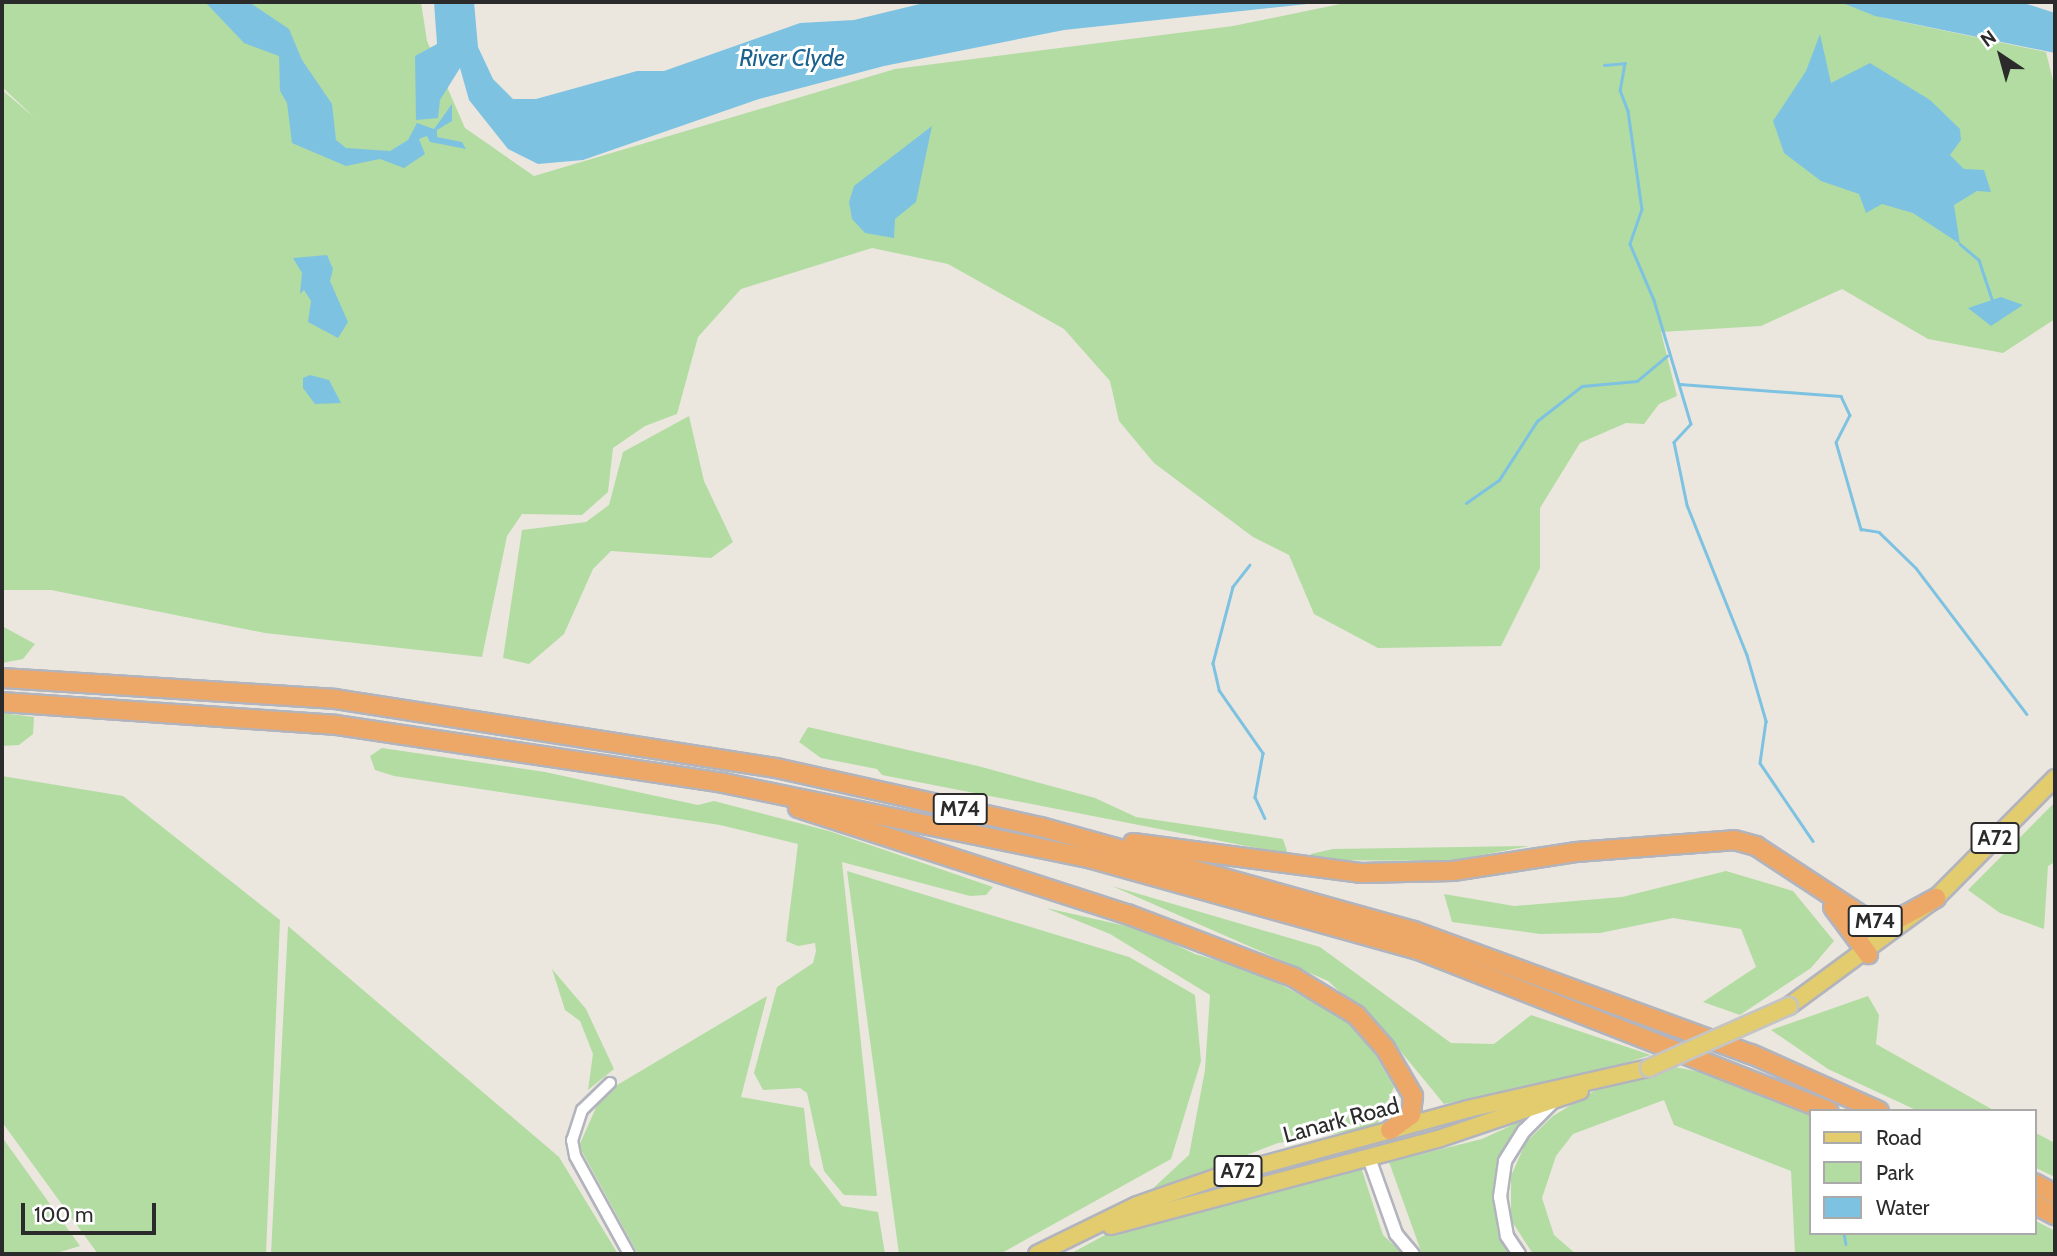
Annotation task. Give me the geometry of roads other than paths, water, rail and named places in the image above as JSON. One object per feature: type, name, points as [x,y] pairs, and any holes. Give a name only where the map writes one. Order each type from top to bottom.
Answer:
[{"type":"highway","name":"M74","points":[[2,678],[335,699],[776,768],[1060,832],[1414,931],[1751,1054],[1875,1109]]},
{"type":"highway","name":"M74","points":[[2,702],[336,725],[723,783],[1092,859],[1418,950],[1824,1109]]},
{"type":"highway","name":"M74","points":[[723,783],[1127,914],[1293,977],[1356,1014],[1385,1048],[1426,1121]]},
{"type":"highway","name":"M74","points":[[1060,832],[1360,873],[1452,872],[1576,852],[1734,841],[1756,846],[1856,914],[1884,922],[1936,898]]},
{"type":"highway","name":"M74","points":[[1816,889],[1868,954]]},
{"type":"highway","points":[[1383,1133],[1411,1115],[1413,1096]]},
{"type":"highway","points":[[2036,1184],[2055,1194]]},
{"type":"highway","points":[[2036,1205],[2055,1215]]},
{"type":"main road","name":"Lanark Road","points":[[1037,1254],[1137,1205],[1195,1185],[1426,1121],[1649,1068],[1789,1006],[1868,954],[1936,898],[2055,778]]},
{"type":"main road","name":"Lanark Road","points":[[1058,1243],[1369,1158],[1532,1110],[1605,1080]]},
{"type":"main road","name":"A72","points":[[1426,1121],[1437,1131],[1532,1110]]},
{"type":"main road","points":[[1369,1158],[1383,1133]]},
{"type":"street","points":[[610,1083],[582,1110],[572,1140],[575,1156],[629,1254]]},
{"type":"street","points":[[1519,1254],[1507,1236],[1500,1197],[1505,1161],[1524,1131],[1551,1104]]},
{"type":"street","points":[[1369,1158],[1396,1234],[1413,1254]]},
{"type":"water","points":[[205,2],[249,2],[289,29],[302,60],[332,104],[336,140],[346,148],[390,151],[408,140],[417,123],[434,129],[452,104],[452,121],[437,130],[437,137],[462,142],[466,149],[430,142],[427,136],[419,139],[425,154],[404,168],[380,159],[346,166],[292,143],[287,103],[280,91],[279,56],[244,43]]},
{"type":"water","name":"River Clyde","points":[[434,2],[474,2],[478,47],[493,79],[513,99],[536,99],[637,71],[664,71],[800,23],[854,20],[928,2],[1326,2],[1064,30],[884,66],[759,99],[583,160],[538,164],[508,149],[469,100],[460,68],[440,100],[438,118],[416,120],[415,56],[437,44]]},
{"type":"water","points":[[1840,2],[2021,2],[2055,13],[2055,53],[1875,16]]},
{"type":"water","points":[[1820,34],[1831,83],[1870,63],[1930,100],[1960,129],[1961,140],[1950,155],[1964,169],[1984,170],[1991,192],[1977,191],[1954,205],[1960,244],[1913,213],[1882,204],[1866,213],[1859,194],[1821,181],[1784,153],[1773,121],[1806,71]]},
{"type":"water","points":[[932,126],[916,202],[895,219],[894,238],[865,233],[852,219],[849,202],[854,186]]},
{"type":"water","points":[[327,255],[333,269],[330,281],[348,322],[338,338],[308,322],[311,301],[304,290],[300,294],[302,273],[293,258]]},
{"type":"water","points":[[2001,297],[2023,305],[1991,326],[1968,308]]},
{"type":"water","points":[[310,375],[329,380],[341,403],[315,404],[303,388],[303,378]]},
{"type":"waterway","points":[[1604,65],[1625,63],[1620,90],[1628,111],[1642,209],[1630,244],[1654,300],[1691,424],[1674,442],[1687,505],[1747,655],[1766,721],[1760,763],[1813,841]]},
{"type":"waterway","points":[[1960,244],[1979,260],[1993,302]]},
{"type":"waterway","points":[[1466,503],[1499,480],[1537,421],[1582,386],[1637,381],[1667,356]]},
{"type":"waterway","points":[[1680,384],[1841,396],[1850,415],[1836,442],[1861,529],[1879,532],[1916,568],[2027,714]]},
{"type":"waterway","points":[[1250,565],[1233,587],[1213,663],[1219,690],[1263,753],[1255,797],[1265,818]]},
{"type":"waterway","points":[[1844,1235],[1846,1244]]}]
